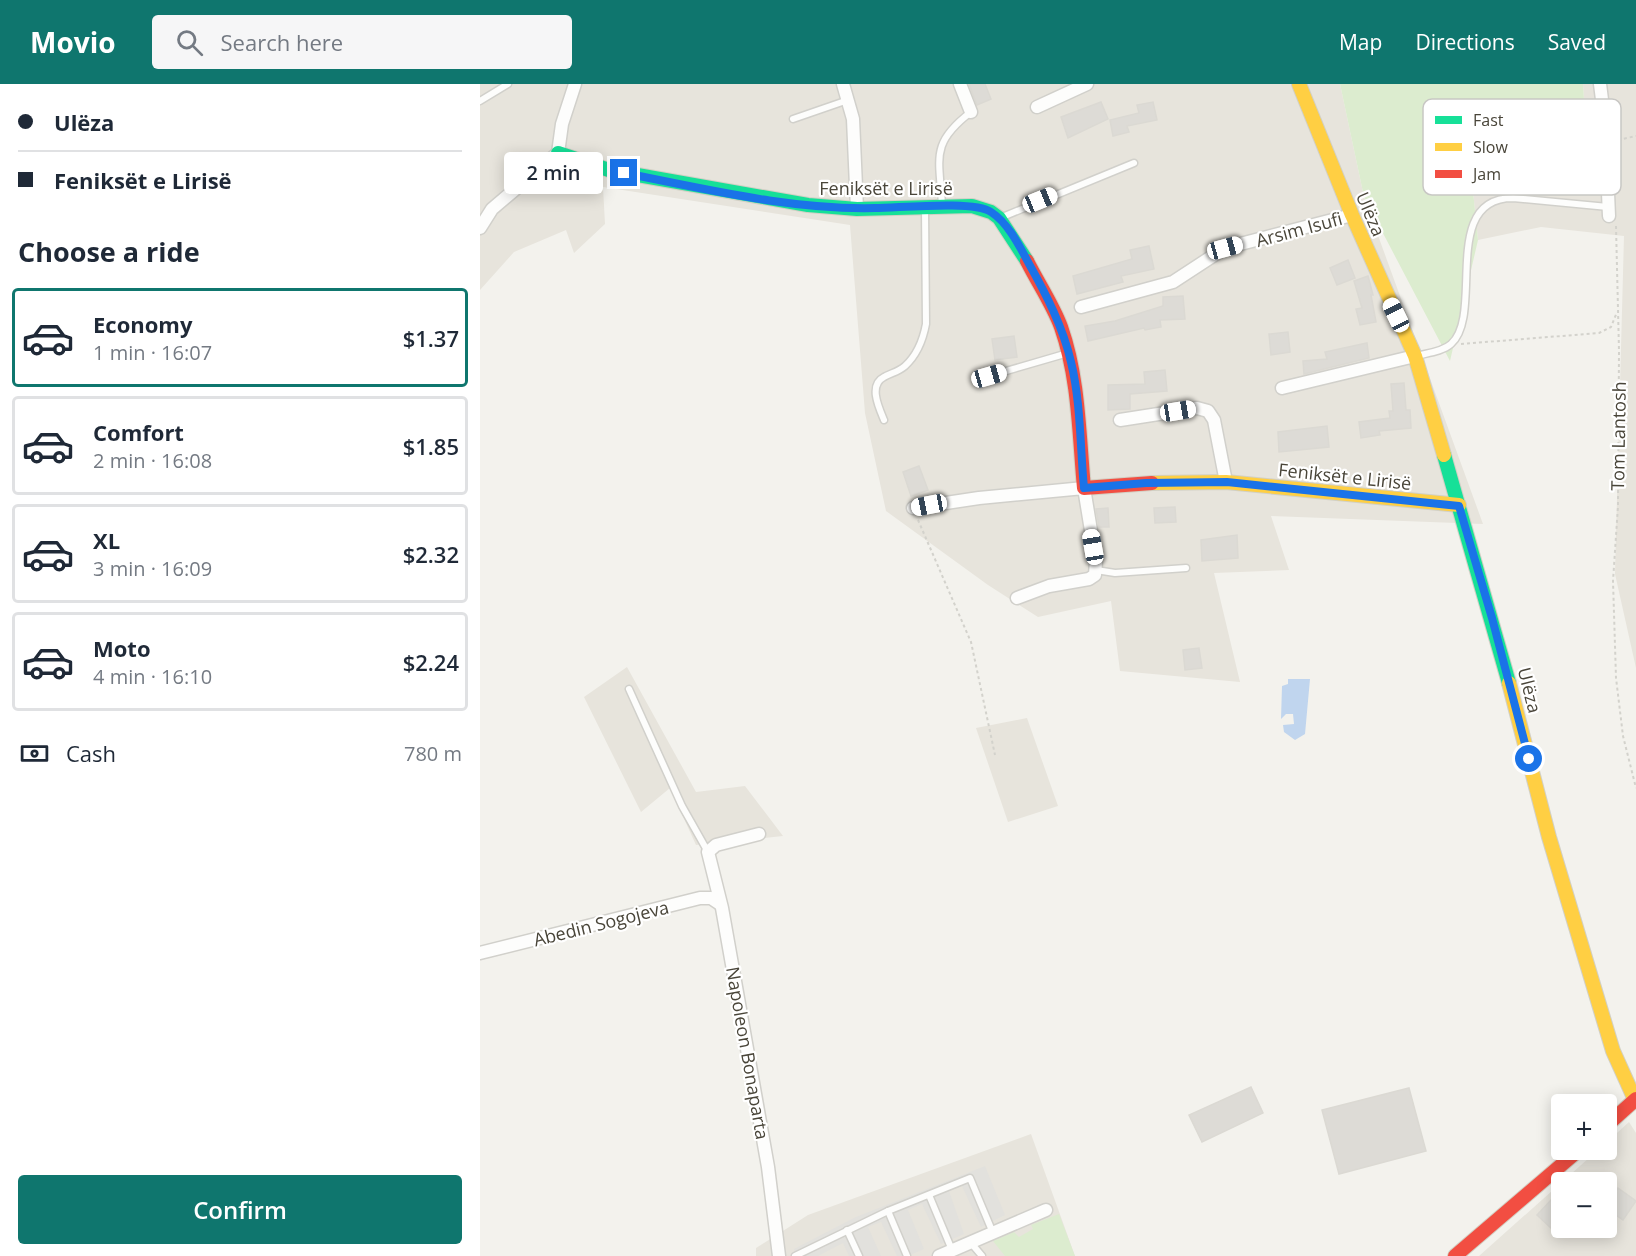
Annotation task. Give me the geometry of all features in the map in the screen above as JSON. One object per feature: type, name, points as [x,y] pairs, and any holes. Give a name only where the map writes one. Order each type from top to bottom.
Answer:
[{"type":"street","points":[[480,228],[492,209],[558,153],[562,124],[575,84]]},
{"type":"street","points":[[843,84],[849,100],[855,140],[857,209]]},
{"type":"street","points":[[960,84],[970,112]]},
{"type":"street","points":[[1037,107],[1087,84]]},
{"type":"street","name":"Ulëza","points":[[1299,84],[1352,215],[1415,357],[1492,618],[1549,837],[1613,1051],[1636,1100]]},
{"type":"street","points":[[1600,84],[1602,99]]},
{"type":"street","name":"Feniksët e Lirisë","points":[[558,153],[609,170],[808,205],[857,209],[983,207],[999,218]]},
{"type":"street","points":[[1608,195],[1609,212]]},
{"type":"street","name":"Arsim Isufi","points":[[1081,307],[1173,282],[1225,248],[1352,215]]},
{"type":"street","points":[[999,218],[1037,277],[1060,325],[1069,353],[1075,385],[1084,488],[1096,570],[1089,579],[1049,586],[1017,598]]},
{"type":"street","points":[[1282,388],[1415,357]]},
{"type":"street","points":[[1120,420],[1197,408],[1208,411],[1214,420],[1227,482]]},
{"type":"street","name":"Feniksët e Lirisë","points":[[913,508],[979,498],[1084,488],[1146,483],[1227,482],[1459,506]]},
{"type":"street","points":[[708,852],[716,845],[759,834]]},
{"type":"street","name":"Napoleon Bonaparta","points":[[708,852],[720,904],[768,1167],[779,1256]]},
{"type":"street","name":"Abedin Sogojeva","points":[[480,953],[700,898],[711,898],[720,904]]},
{"type":"street","points":[[1617,1116],[1636,1100]]},
{"type":"street","points":[[1455,1256],[1567,1160]]},
{"type":"street","points":[[939,1256],[1046,1210]]},
{"type":"lane","points":[[480,101],[508,84]]},
{"type":"lane","points":[[793,119],[849,100]]},
{"type":"lane","points":[[942,207],[941,147],[950,129],[970,112]]},
{"type":"lane","points":[[999,218],[1134,163]]},
{"type":"lane","points":[[1415,357],[1451,344],[1460,328],[1468,250],[1475,224],[1484,206],[1501,198],[1513,198],[1609,212]]},
{"type":"lane","points":[[884,420],[876,395],[877,383],[880,379],[906,365],[919,346],[926,324],[925,208]]},
{"type":"lane","points":[[989,376],[1069,353]]},
{"type":"lane","points":[[1096,570],[1115,573],[1186,568]]},
{"type":"lane","name":"Napoleon Bonaparta","points":[[629,689],[682,806],[708,852]]},
{"type":"lane","points":[[798,1255],[888,1211],[970,1178],[993,1233]]},
{"type":"lane","points":[[929,1195],[952,1251]]},
{"type":"lane","points":[[888,1211],[907,1256]]},
{"type":"lane","points":[[847,1230],[859,1256]]},
{"type":"lane","points":[[971,1242],[982,1256]]},
{"type":"path","points":[[1621,140],[1636,136]]},
{"type":"path","name":"Tom Lantosh","points":[[1609,212],[1617,229],[1618,506],[1613,581],[1616,678],[1623,736],[1636,788]]},
{"type":"path","points":[[1442,349],[1493,340],[1599,333],[1611,327],[1618,310]]},
{"type":"path","points":[[913,508],[971,642],[995,755]]},
{"type":"shaded area","points":[[480,84],[1340,84],[1364,197],[1483,524],[1271,516],[1289,570],[1214,573],[1240,682],[1120,671],[1111,601],[1038,617],[988,585],[886,511],[865,413],[850,225],[603,187],[605,224],[574,253],[566,230],[514,252],[480,290]]},
{"type":"shaded area","points":[[1583,84],[1636,84],[1636,668],[1615,574],[1624,236],[1541,227],[1478,240],[1473,195],[1621,195],[1621,99],[1584,99]]},
{"type":"shaded area","points":[[627,667],[696,792],[745,786],[783,836],[696,845],[670,788],[641,812],[584,697]]},
{"type":"shaded area","points":[[1027,718],[1058,806],[1008,822],[976,728]]},
{"type":"shaded area","points":[[1629,1122],[1636,1133],[1636,1256],[1479,1256],[1551,1192],[1551,1238],[1617,1238],[1617,1172],[1573,1172],[1587,1160],[1617,1160],[1617,1133]]},
{"type":"shaded area","points":[[1031,1134],[1075,1256],[756,1256],[756,1248],[808,1215]]},
{"type":"shaded area","points":[[985,1166],[1005,1215],[981,1227],[962,1186],[949,1191],[964,1234],[941,1244],[922,1204],[908,1210],[924,1249],[908,1256],[897,1256],[881,1222],[868,1227],[881,1256],[849,1256],[843,1243],[818,1256],[796,1256],[794,1249],[856,1217]]},
{"type":"green space","points":[[1340,84],[1583,84],[1584,99],[1423,99],[1423,195],[1473,195],[1478,240],[1450,361],[1364,197]]},
{"type":"green space","points":[[1059,1214],[1075,1256],[1005,1256],[993,1241],[1014,1232],[1019,1237],[1033,1229],[1031,1225]]},
{"type":"water","points":[[1288,679],[1310,679],[1305,734],[1295,740],[1284,732],[1283,725],[1294,724],[1293,714],[1286,714],[1281,719],[1282,686],[1288,684]]},
{"type":"building","points":[[969,84],[985,84],[991,99],[977,105]]},
{"type":"building","points":[[1101,102],[1108,119],[1068,138],[1061,117]]},
{"type":"building","points":[[1153,102],[1157,120],[1127,126],[1129,132],[1113,136],[1110,120],[1139,113],[1137,105]]},
{"type":"building","points":[[1149,246],[1154,269],[1121,276],[1123,282],[1077,294],[1073,276],[1132,259],[1130,250]]},
{"type":"building","points":[[1348,260],[1355,278],[1337,285],[1330,268]]},
{"type":"building","points":[[1368,276],[1376,322],[1360,325],[1356,309],[1362,308],[1354,281]]},
{"type":"building","points":[[1183,296],[1185,319],[1160,320],[1161,327],[1145,330],[1144,328],[1088,341],[1085,326],[1115,321],[1163,306],[1163,297]]},
{"type":"building","points":[[1288,332],[1290,352],[1271,355],[1269,334]]},
{"type":"building","points":[[1014,336],[1017,357],[995,360],[992,339]]},
{"type":"building","points":[[1367,343],[1369,358],[1304,374],[1303,361],[1327,359],[1325,352]]},
{"type":"building","points":[[1165,370],[1167,391],[1130,394],[1130,409],[1108,410],[1108,385],[1145,384],[1144,372]]},
{"type":"building","points":[[1404,383],[1406,410],[1410,410],[1411,428],[1379,431],[1380,435],[1361,438],[1359,422],[1390,418],[1389,411],[1393,411],[1391,384]]},
{"type":"building","points":[[1327,426],[1329,447],[1279,452],[1278,432]]},
{"type":"building","points":[[919,466],[928,490],[911,496],[903,472]]},
{"type":"building","points":[[1175,507],[1176,522],[1155,523],[1154,508]]},
{"type":"building","points":[[1108,508],[1109,527],[1099,527],[1096,509]]},
{"type":"building","points":[[1237,535],[1238,558],[1202,561],[1201,540]]},
{"type":"building","points":[[1199,648],[1202,668],[1185,670],[1183,650]]},
{"type":"building","points":[[1251,1087],[1263,1113],[1202,1142],[1189,1115]]},
{"type":"building","points":[[1409,1088],[1426,1151],[1339,1174],[1322,1110]]},
{"type":"building","points":[[1618,1188],[1636,1201],[1623,1220],[1617,1216]]},
{"type":"building","points":[[1551,1200],[1551,1228],[1537,1215]]},
{"type":"traffic: fast","points":[[558,153],[609,170],[808,205],[857,209],[972,206],[991,212],[999,218],[1027,261]]},
{"type":"traffic: fast","points":[[1444,455],[1509,683]]},
{"type":"traffic: slow","points":[[1299,84],[1352,215],[1415,356],[1444,455]]},
{"type":"traffic: slow","points":[[1152,483],[1226,482],[1459,505]]},
{"type":"traffic: slow","points":[[1509,683],[1549,837],[1613,1051],[1636,1102]]},
{"type":"traffic: jam","points":[[1027,261],[1054,310],[1067,346],[1075,386],[1084,488],[1152,483]]},
{"type":"traffic: jam","points":[[1617,1116],[1636,1099]]},
{"type":"traffic: jam","points":[[1455,1256],[1567,1160]]},
{"type":"route","points":[[624,173],[835,208],[972,206],[983,207],[991,212],[1012,234],[1037,277],[1060,325],[1072,364],[1084,488],[1146,483],[1227,482],[1459,506],[1476,560],[1529,759]]}]
